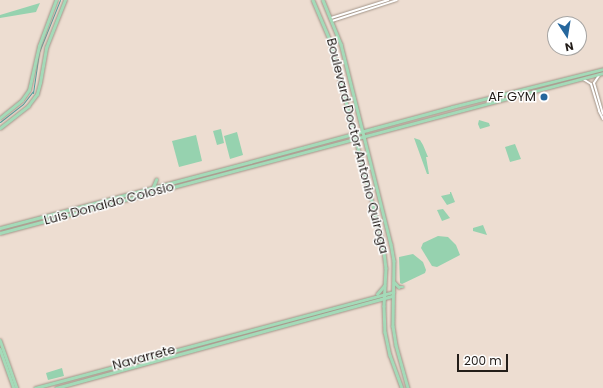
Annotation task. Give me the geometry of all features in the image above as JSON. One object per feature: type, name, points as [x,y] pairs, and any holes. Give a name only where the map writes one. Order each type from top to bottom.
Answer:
[{"type":"main road","points":[[0,118],[22,100],[29,90],[39,46],[56,0]]},
{"type":"main road","points":[[0,128],[28,106],[37,94],[46,48],[65,0]]},
{"type":"main road","name":"Boulevard Doctor Antonio Quiroga","points":[[313,0],[330,40],[358,144],[384,251],[386,284],[384,306],[388,346],[402,388]]},
{"type":"main road","name":"Boulevard Doctor Antonio Quiroga","points":[[323,0],[341,44],[391,244],[394,282],[392,292],[394,334],[408,388]]},
{"type":"main road","points":[[441,115],[441,112],[460,105],[603,69]]},
{"type":"main road","points":[[441,115],[602,73]]},
{"type":"main road","name":"Luis Donaldo Colosio","points":[[0,228],[460,105]]},
{"type":"main road","points":[[424,120],[432,116],[432,112]]},
{"type":"main road","name":"Luis Donaldo Colosio","points":[[0,233],[441,115]]},
{"type":"main road","points":[[362,126],[370,129]]},
{"type":"main road","points":[[348,136],[353,127]]},
{"type":"main road","points":[[366,144],[370,135]]},
{"type":"main road","points":[[349,140],[358,144]]},
{"type":"main road","points":[[307,152],[321,146],[323,142]]},
{"type":"main road","points":[[286,157],[291,154],[290,151]]},
{"type":"main road","points":[[247,167],[250,162]]},
{"type":"main road","points":[[192,182],[192,179],[197,176]]},
{"type":"main road","points":[[182,185],[187,181],[187,178]]},
{"type":"main road","points":[[154,187],[156,180]]},
{"type":"main road","points":[[89,208],[94,202]]},
{"type":"main road","points":[[28,220],[28,225]]},
{"type":"main road","points":[[394,282],[399,287],[403,287]]},
{"type":"main road","points":[[378,300],[376,296],[381,292],[386,284]]},
{"type":"main road","name":"Navarrete","points":[[35,388],[392,292]]},
{"type":"main road","name":"Navarrete","points":[[56,388],[130,366],[254,335],[392,296]]},
{"type":"main road","points":[[374,302],[380,302],[384,306]]},
{"type":"main road","points":[[0,342],[17,388]]},
{"type":"main road","points":[[0,349],[4,358],[6,358]]},
{"type":"main road","points":[[0,349],[14,387]]},
{"type":"street","points":[[332,19],[388,0]]},
{"type":"street","points":[[332,19],[397,0]]},
{"type":"street","points":[[593,83],[602,73]]},
{"type":"street","points":[[583,78],[593,83]]},
{"type":"street","points":[[593,83],[600,114],[603,120]]},
{"type":"street","points":[[594,90],[603,114]]},
{"type":"green space","points":[[40,3],[36,12],[0,18],[0,15]]},
{"type":"green space","points":[[479,120],[489,123],[490,126],[480,129],[478,124]]},
{"type":"green space","points":[[221,129],[224,143],[217,145],[213,131]]},
{"type":"green space","points":[[237,132],[243,155],[230,159],[224,136]]},
{"type":"green space","points":[[196,135],[202,161],[179,167],[172,141]]},
{"type":"green space","points":[[414,138],[420,140],[428,157],[426,157],[429,174],[427,174]]},
{"type":"green space","points":[[515,144],[521,159],[510,162],[505,147]]},
{"type":"green space","points":[[450,192],[455,202],[447,205],[441,196],[450,194]]},
{"type":"green space","points":[[443,209],[450,218],[442,221],[437,210]]},
{"type":"green space","points":[[483,225],[487,235],[473,231],[473,228]]},
{"type":"green space","points":[[438,236],[448,237],[456,245],[460,255],[437,267],[432,266],[421,248],[423,243]]},
{"type":"green space","points":[[413,254],[423,262],[426,270],[425,273],[402,284],[400,283],[399,257]]},
{"type":"green space","points":[[62,368],[64,376],[48,380],[46,373]]},
{"type":"waterway","points":[[33,93],[39,52],[60,0]]},
{"type":"waterway","points":[[0,122],[23,104],[33,91]]},
{"type":"place","name":"AF GYM","points":[[544,97]]}]
